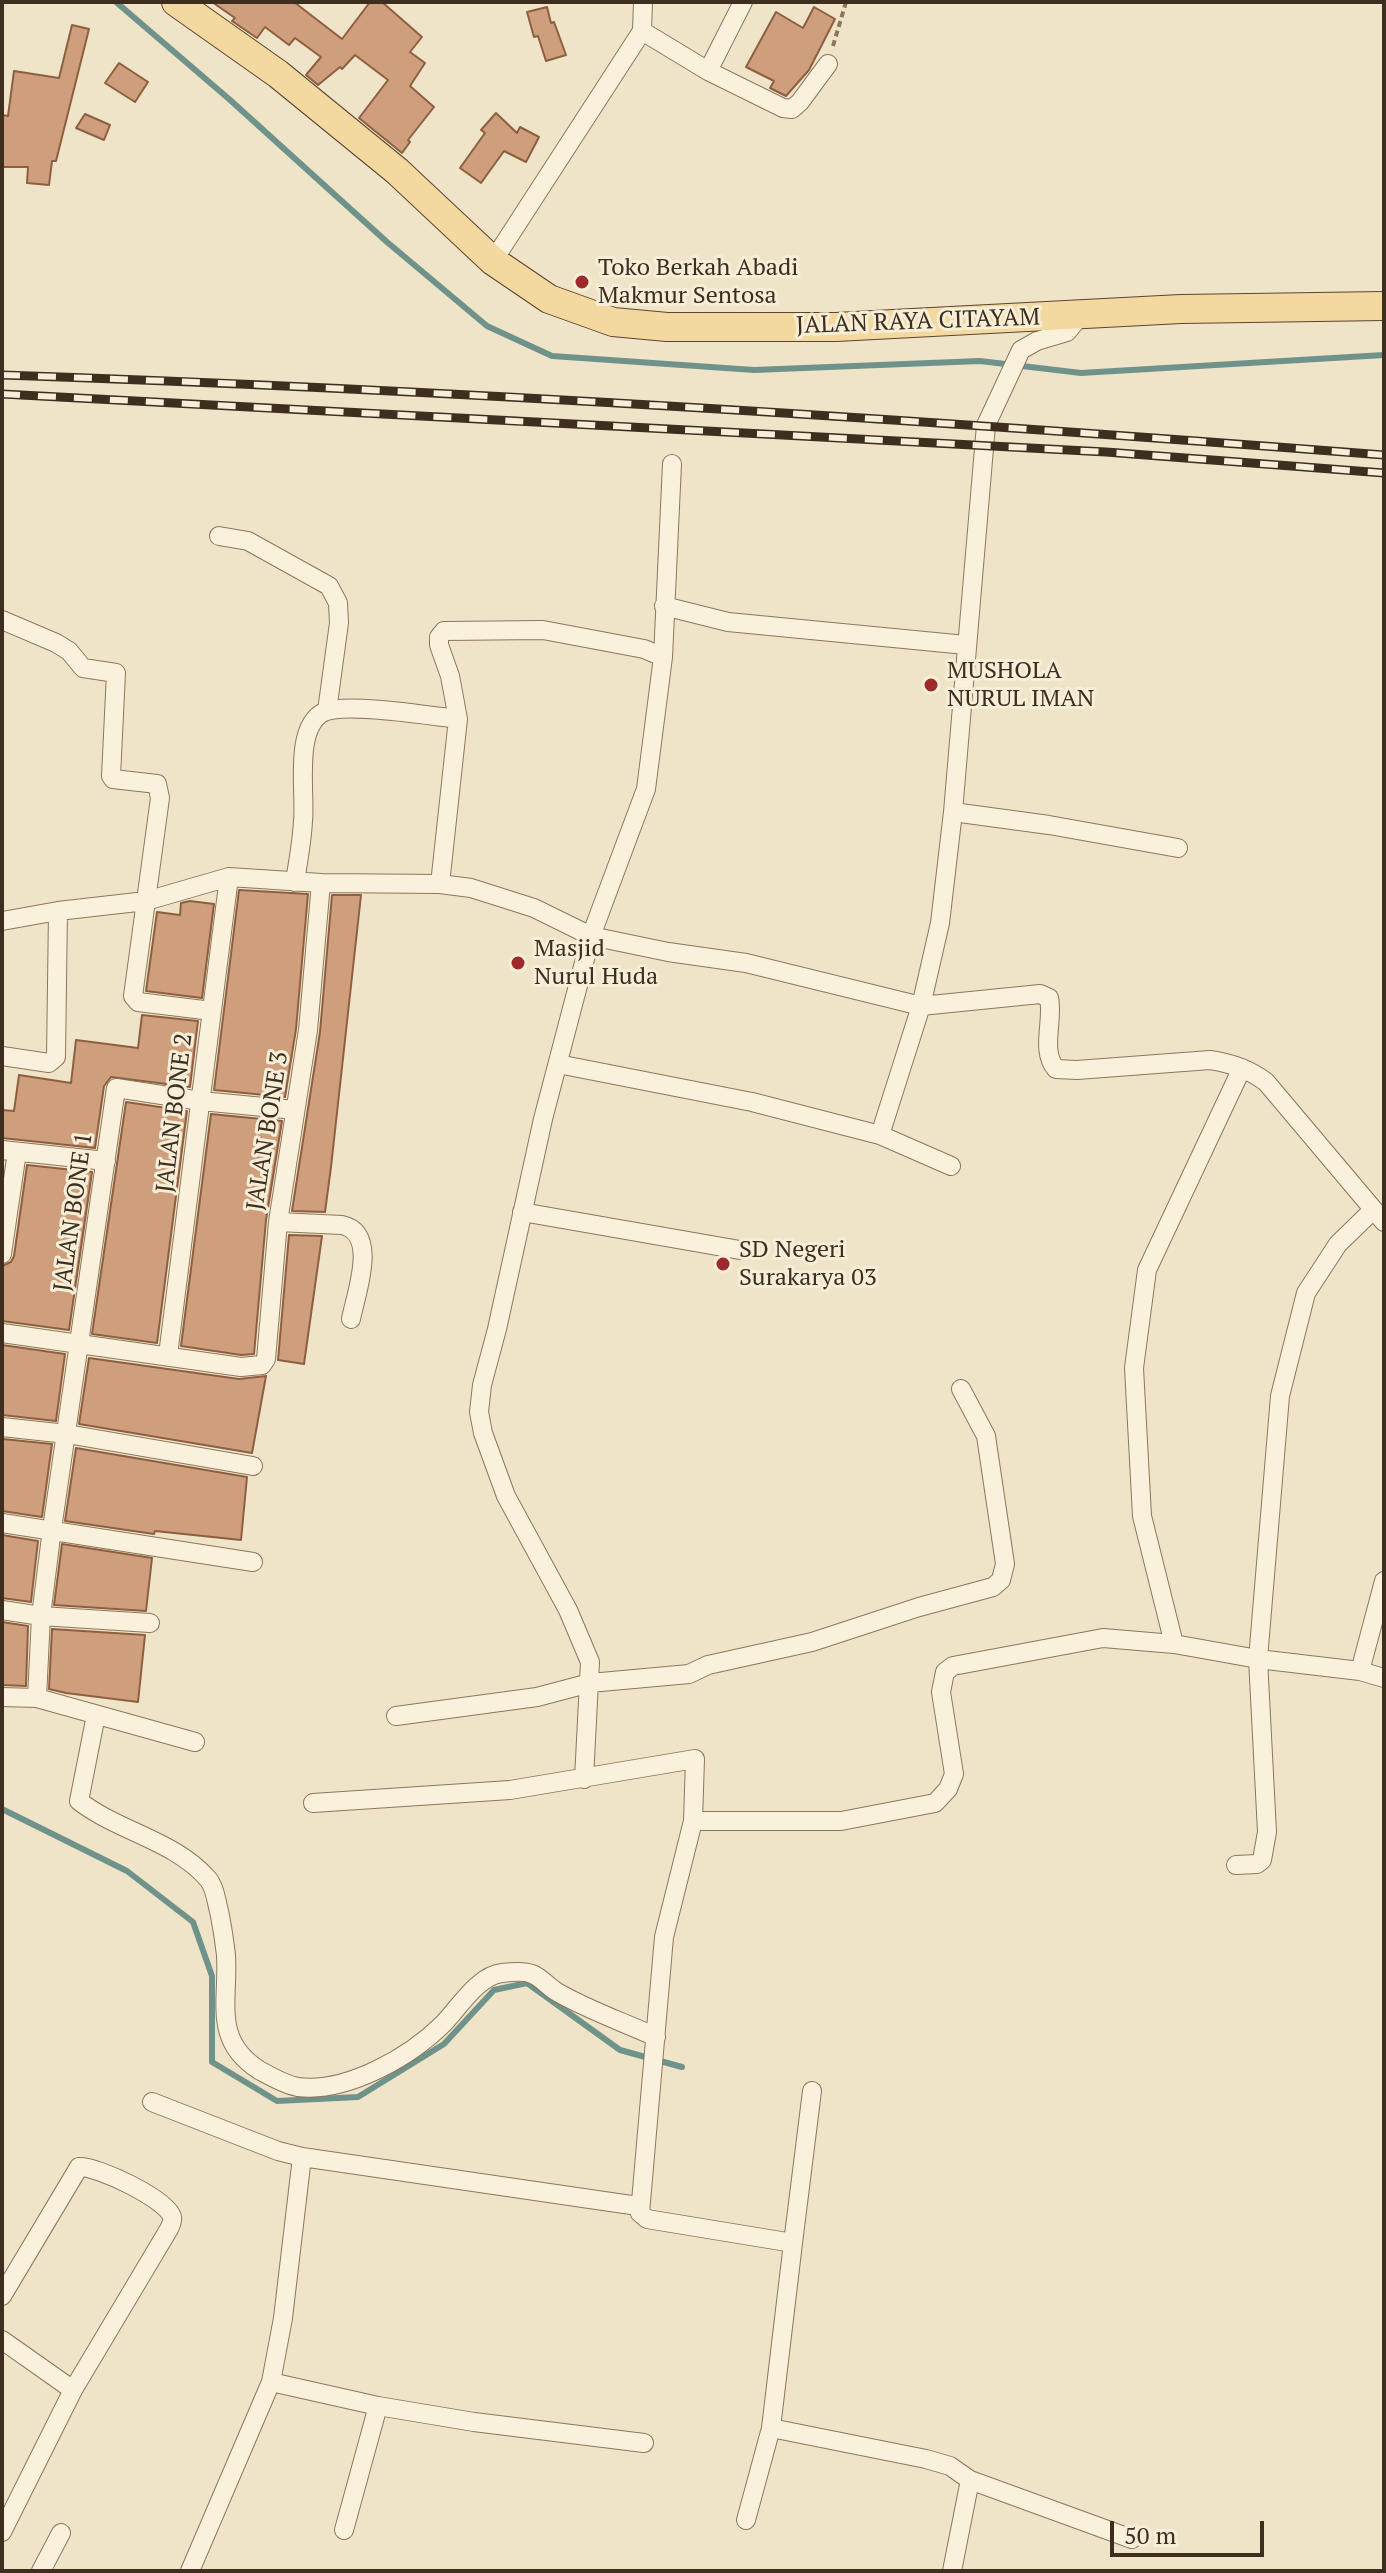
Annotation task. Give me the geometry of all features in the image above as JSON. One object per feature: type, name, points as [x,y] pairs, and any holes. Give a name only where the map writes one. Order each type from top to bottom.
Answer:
[{"type":"main road","name":"JALAN RAYA CITAYAM","points":[[176,2],[278,74],[397,171],[493,261],[549,299],[613,322],[653,326],[836,327],[1181,309],[1384,306]]},
{"type":"street","points":[[493,261],[642,31],[643,2]]},
{"type":"street","points":[[708,71],[743,2]]},
{"type":"street","points":[[642,31],[708,71],[783,108],[792,109],[800,102],[828,64]]},
{"type":"street","points":[[880,1135],[921,1006],[940,923],[953,812],[986,425],[1021,350],[1037,341],[1067,332],[1081,315]]},
{"type":"street","points":[[584,1779],[590,1662],[506,1496],[483,1433],[479,1412],[482,1385],[522,1212],[591,936],[646,789],[663,657],[672,464]]},
{"type":"street","points":[[219,536],[248,541],[329,586],[338,603],[339,623],[327,711]]},
{"type":"street","points":[[664,606],[728,622],[966,645]]},
{"type":"street","points":[[2,620],[56,643],[69,651],[83,668],[116,673],[111,776],[113,779],[157,784],[160,791],[134,1000],[212,1011]]},
{"type":"street","points":[[440,884],[458,719],[450,676],[439,645],[439,637],[444,631],[543,630],[644,649],[663,657]]},
{"type":"street","points":[[295,882],[304,820],[303,752],[314,719],[327,711],[349,709],[458,719]]},
{"type":"street","points":[[953,812],[1178,848]]},
{"type":"street","points":[[2,921],[146,901],[229,877],[321,883],[440,884],[471,888],[534,908],[591,936],[668,952],[746,963],[921,1006],[1040,994],[1049,998],[1050,1062],[1056,1069],[1210,1060],[1242,1068],[1266,1082],[1378,1217],[1338,1244],[1306,1293],[1280,1396],[1258,1659],[1267,1832],[1262,1860],[1257,1864],[1236,1865]]},
{"type":"street","name":"JALAN BONE 2","points":[[168,1355],[229,877]]},
{"type":"street","name":"JALAN BONE 3","points":[[168,1355],[241,1367],[262,1365],[266,1359],[278,1222],[308,1030],[321,883]]},
{"type":"street","points":[[2,1056],[49,1063],[56,1057],[58,911]]},
{"type":"street","points":[[558,1064],[752,1102],[880,1135],[951,1166]]},
{"type":"street","points":[[1174,1644],[1142,1516],[1134,1368],[1147,1270],[1242,1068]]},
{"type":"street","name":"JALAN BONE 1","points":[[37,1698],[41,1616],[52,1529],[116,1088],[201,1101]]},
{"type":"street","points":[[201,1101],[295,1110]]},
{"type":"street","points":[[3,1244],[9,1151],[106,1161]]},
{"type":"street","points":[[522,1212],[740,1250]]},
{"type":"street","points":[[278,1222],[342,1225],[360,1236],[364,1248],[351,1319]]},
{"type":"street","points":[[2,1333],[168,1355]]},
{"type":"street","points":[[396,1716],[537,1697],[590,1683],[689,1674],[708,1665],[812,1642],[993,1587],[1001,1580],[1005,1564],[986,1436],[961,1389]]},
{"type":"street","points":[[2,1427],[67,1434],[253,1466]]},
{"type":"street","points":[[2,1523],[253,1562]]},
{"type":"street","points":[[1360,1671],[1384,1581]]},
{"type":"street","points":[[2,1610],[41,1616],[150,1623]]},
{"type":"street","points":[[693,1821],[841,1821],[935,1803],[948,1789],[954,1774],[941,1692],[945,1672],[953,1666],[1103,1638],[1174,1644],[1258,1659],[1360,1671],[1384,1678]]},
{"type":"street","points":[[2,1697],[37,1698],[195,1742]]},
{"type":"street","points":[[96,1715],[79,1801],[184,1858],[210,1880],[221,1919],[226,1955],[225,2024],[234,2045],[258,2069],[299,2087],[319,2087],[358,2078],[412,2050],[440,2027],[486,1978],[500,1973],[532,1973],[556,1992],[656,2037]]},
{"type":"street","points":[[313,1803],[510,1790],[695,1759],[693,1821],[664,1937],[638,2206],[647,2219],[793,2243]]},
{"type":"street","points":[[746,2520],[771,2428],[812,2091]]},
{"type":"street","points":[[152,2102],[278,2151],[302,2157],[638,2206]]},
{"type":"street","points":[[190,2571],[271,2382],[283,2318],[302,2157]]},
{"type":"street","points":[[2,2296],[79,2167],[95,2167],[151,2197],[171,2214],[173,2220],[169,2229],[73,2390],[2,2532]]},
{"type":"street","points":[[2,2340],[73,2390]]},
{"type":"street","points":[[271,2382],[378,2406],[537,2431],[644,2443]]},
{"type":"street","points":[[344,2530],[378,2406]]},
{"type":"street","points":[[771,2428],[950,2466],[970,2480],[1132,2539]]},
{"type":"street","points":[[952,2571],[970,2480]]},
{"type":"street","points":[[41,2571],[61,2533]]},
{"type":"path","points":[[828,64],[846,2]]},
{"type":"building","points":[[212,2],[294,2],[342,39],[370,2],[382,2],[422,37],[410,52],[425,63],[410,86],[434,107],[408,140],[410,142],[402,153],[359,118],[388,80],[355,55],[342,69],[340,67],[318,85],[306,75],[321,57],[295,38],[289,45],[265,27],[257,38]]},
{"type":"building","points":[[547,7],[566,55],[546,61],[538,36],[534,37],[527,12]]},
{"type":"building","points":[[814,7],[835,19],[809,70],[786,96],[770,88],[774,81],[746,67],[776,12],[803,28]]},
{"type":"building","points":[[72,25],[89,29],[56,161],[52,161],[49,185],[27,183],[28,167],[2,167],[2,115],[8,116],[14,71],[59,78]]},
{"type":"building","points":[[119,63],[148,82],[135,102],[105,83]]},
{"type":"building","points":[[496,113],[517,133],[520,127],[539,137],[526,162],[504,151],[481,183],[460,168],[485,133],[481,130]]},
{"type":"building","points":[[85,114],[110,125],[104,140],[76,128]]},
{"type":"building","points":[[239,890],[308,894],[296,1029],[285,1097],[214,1090]]},
{"type":"building","points":[[332,895],[361,895],[331,1167],[325,1212],[292,1211],[320,1032]]},
{"type":"building","points":[[181,903],[214,904],[202,998],[146,991],[157,912],[180,915]]},
{"type":"building","points":[[142,1015],[198,1021],[190,1087],[111,1077],[104,1086],[95,1148],[2,1138],[2,1110],[14,1111],[19,1075],[71,1083],[76,1040],[138,1048]]},
{"type":"building","points":[[126,1102],[187,1111],[157,1343],[92,1334]]},
{"type":"building","points":[[211,1114],[282,1121],[266,1220],[254,1354],[241,1355],[181,1346]]},
{"type":"building","points":[[27,1165],[92,1172],[69,1330],[2,1321],[2,1266],[11,1262],[14,1256]]},
{"type":"building","points":[[289,1235],[322,1236],[304,1364],[278,1360]]},
{"type":"building","points":[[2,1345],[65,1354],[56,1421],[2,1415]]},
{"type":"building","points":[[89,1358],[239,1379],[266,1376],[252,1453],[79,1424]]},
{"type":"building","points":[[3,1439],[52,1444],[42,1517],[2,1511]]},
{"type":"building","points":[[76,1448],[247,1477],[241,1540],[155,1531],[154,1534],[65,1521]]},
{"type":"building","points":[[2,1535],[38,1541],[31,1602],[2,1598]]},
{"type":"building","points":[[62,1544],[152,1558],[146,1611],[54,1605]]},
{"type":"building","points":[[2,1622],[28,1626],[26,1686],[2,1685]]},
{"type":"building","points":[[52,1629],[145,1635],[138,1702],[49,1689]]},
{"type":"waterway","points":[[116,2],[387,242],[487,326],[552,356],[754,370],[980,361],[1081,373],[1384,355]]},
{"type":"waterway","points":[[2,1809],[127,1871],[193,1922],[212,1976],[212,2062],[277,2101],[358,2097],[444,2044],[494,1990],[527,1983],[620,2050],[682,2067]]},
{"type":"railway","points":[[2,375],[348,389],[693,408],[1384,455]]},
{"type":"railway","points":[[2,394],[1106,452],[1384,473]]},
{"type":"place","name":"Toko Berkah Abadi Makmur Sentosa","points":[[582,282]]},
{"type":"place","name":"MUSHOLA NURUL IMAN","points":[[931,685]]},
{"type":"place","name":"Masjid Nurul Huda","points":[[518,963]]},
{"type":"place","name":"SD Negeri Surakarya 03","points":[[723,1264]]}]
